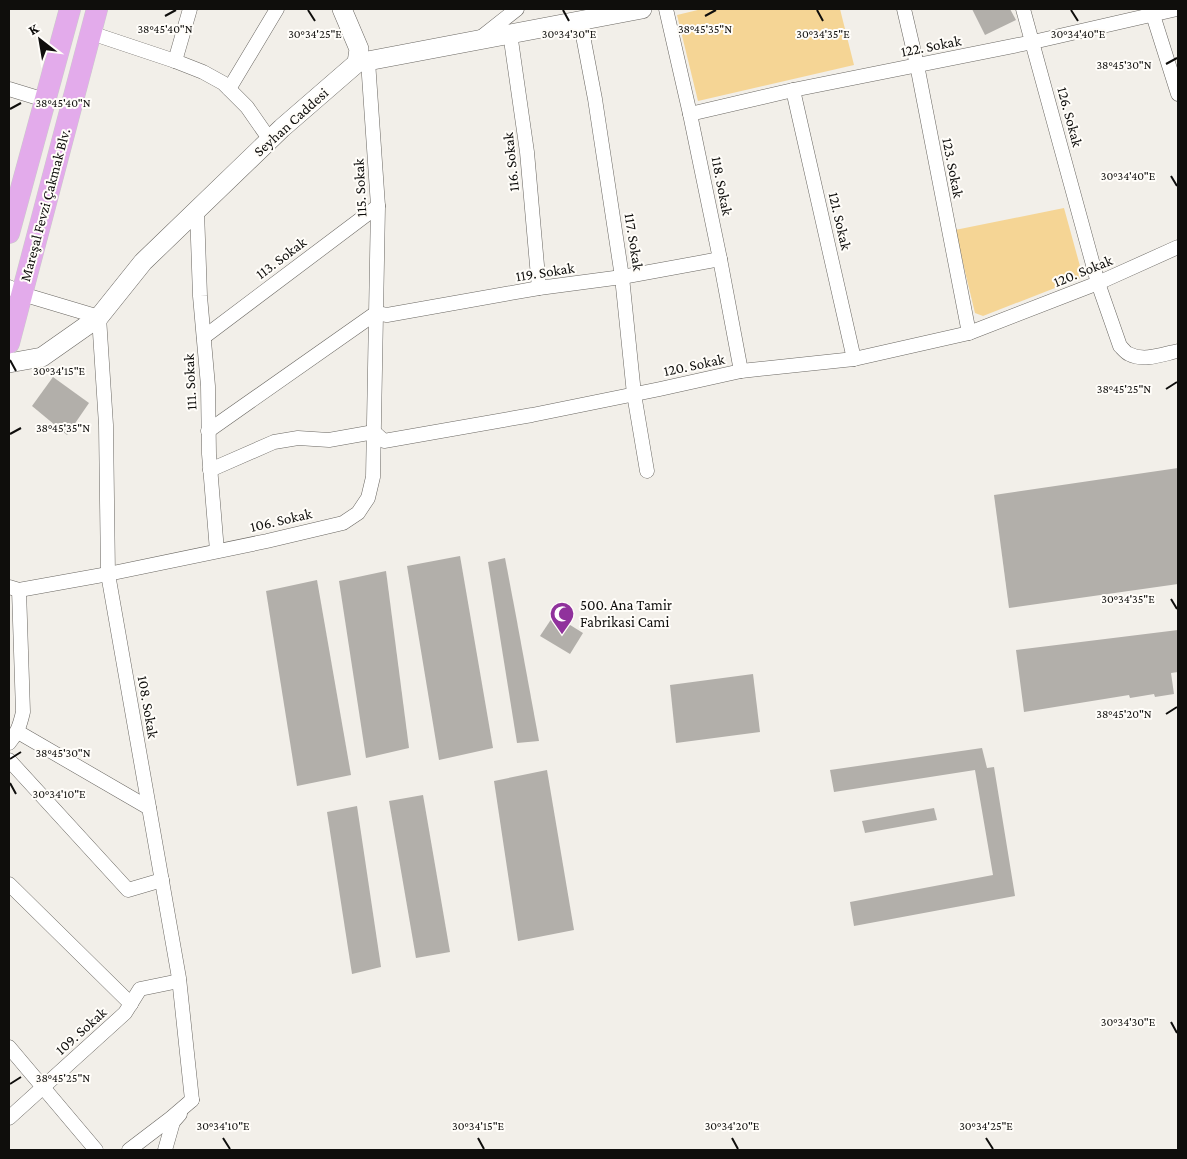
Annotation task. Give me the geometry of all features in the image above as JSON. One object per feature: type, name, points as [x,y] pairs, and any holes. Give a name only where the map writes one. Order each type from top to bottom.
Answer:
[{"type":"main road","name":"Mareşal Fevzi Çakmak Blv.","points":[[9,233],[70,9]]},
{"type":"main road","name":"Mareşal Fevzi Çakmak Blv.","points":[[9,343],[15,291],[97,9]]},
{"type":"main road","points":[[346,10],[362,62],[642,9]]},
{"type":"main road","name":"Seyhan Caddesi","points":[[9,363],[42,357],[99,317],[144,262],[270,140],[362,62]]},
{"type":"street","points":[[175,61],[190,9]]},
{"type":"street","points":[[229,90],[277,9]]},
{"type":"street","points":[[478,39],[517,9]]},
{"type":"street","name":"118. Sokak","points":[[666,9],[690,114],[741,371]]},
{"type":"street","name":"123. Sokak","points":[[904,9],[917,65],[969,333]]},
{"type":"street","name":"126. Sokak","points":[[1023,9],[1098,283],[1120,346],[1128,354],[1137,357],[1151,357],[1178,351]]},
{"type":"street","name":"122. Sokak","points":[[690,114],[793,90],[1033,42],[1177,9]]},
{"type":"street","points":[[1152,15],[1178,94]]},
{"type":"street","name":"117. Sokak","points":[[580,20],[595,99],[622,277],[634,394],[647,471]]},
{"type":"street","points":[[91,33],[175,61],[223,82],[247,107],[270,140]]},
{"type":"street","name":"116. Sokak","points":[[510,33],[527,152],[539,288]]},
{"type":"street","name":"115. Sokak","points":[[362,62],[378,206],[376,313]]},
{"type":"street","points":[[9,88],[45,100]]},
{"type":"street","name":"121. Sokak","points":[[793,90],[854,359]]},
{"type":"street","name":"113. Sokak","points":[[204,337],[378,206]]},
{"type":"street","name":"111. Sokak","points":[[197,211],[200,296],[208,386],[210,470],[217,551]]},
{"type":"street","name":"120. Sokak","points":[[210,470],[274,442],[298,438],[329,440],[374,432],[384,441],[532,415],[741,371],[854,359],[969,333],[1098,283],[1178,247]]},
{"type":"street","name":"119. Sokak","points":[[376,313],[387,315],[720,259]]},
{"type":"street","points":[[15,291],[99,317]]},
{"type":"street","points":[[208,431],[376,313]]},
{"type":"street","name":"106. Sokak","points":[[14,588],[108,574],[217,551],[343,523],[358,513],[368,498],[373,477],[376,313]]},
{"type":"street","name":"108. Sokak","points":[[99,317],[106,425],[108,574],[179,981],[192,1100]]},
{"type":"street","points":[[9,743],[18,732],[23,712],[14,588]]},
{"type":"street","points":[[18,732],[149,808]]},
{"type":"street","points":[[9,760],[128,890],[162,880]]},
{"type":"street","points":[[9,884],[131,1004]]},
{"type":"street","name":"109. Sokak","points":[[9,1118],[125,1013],[140,989],[179,981]]},
{"type":"street","points":[[9,1047],[96,1150]]},
{"type":"street","points":[[129,1150],[192,1100]]},
{"type":"street","points":[[165,1150],[173,1122],[192,1100]]},
{"type":"shaded area","points":[[702,9],[840,9],[854,65],[698,101],[677,15]]},
{"type":"shaded area","points":[[1064,208],[1083,277],[983,316],[975,313],[955,230]]},
{"type":"building","points":[[972,9],[1010,9],[1016,20],[985,35]]},
{"type":"building","points":[[53,377],[89,403],[67,435],[32,406]]},
{"type":"building","points":[[1178,468],[1178,584],[1009,608],[994,495]]},
{"type":"building","points":[[460,556],[493,748],[439,760],[407,566]]},
{"type":"building","points":[[505,558],[539,741],[517,743],[488,562]]},
{"type":"building","points":[[386,571],[409,748],[366,758],[339,581]]},
{"type":"building","points":[[317,580],[351,775],[297,786],[266,591]]},
{"type":"building","name":"500. Ana Tamir Fabrikasi Cami","points":[[554,615],[583,633],[570,654],[540,636]]},
{"type":"building","points":[[1178,630],[1178,672],[1171,673],[1174,694],[1155,697],[1154,694],[1130,698],[1129,695],[1024,712],[1016,650]]},
{"type":"building","points":[[753,674],[760,732],[676,743],[670,685]]},
{"type":"building","points":[[982,748],[987,768],[994,767],[1015,896],[854,926],[850,902],[993,875],[975,770],[834,792],[830,770]]},
{"type":"building","points":[[547,770],[574,930],[518,941],[494,781]]},
{"type":"building","points":[[423,795],[450,952],[416,958],[389,801]]},
{"type":"building","points":[[357,806],[381,967],[352,974],[327,812]]},
{"type":"building","points":[[934,808],[937,820],[865,833],[862,821]]},
{"type":"place","name":"500. Ana Tamir Fabrikasi Cami","points":[[562,635]]}]
